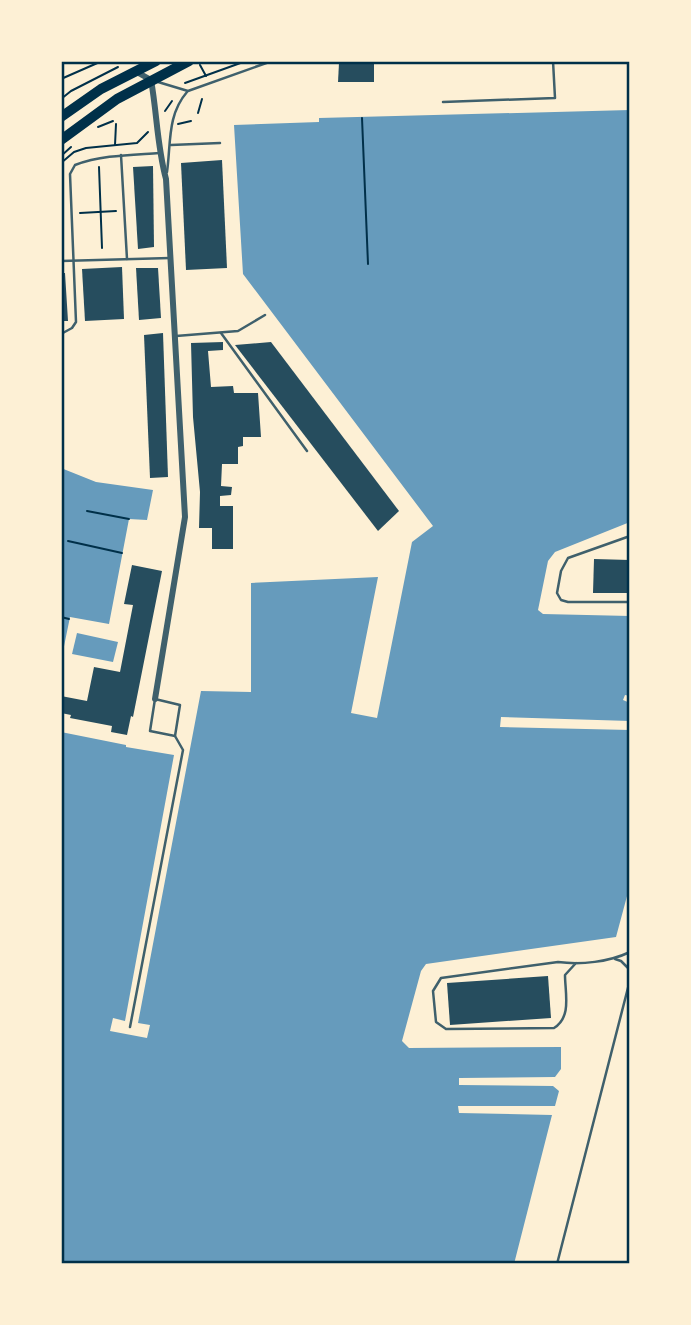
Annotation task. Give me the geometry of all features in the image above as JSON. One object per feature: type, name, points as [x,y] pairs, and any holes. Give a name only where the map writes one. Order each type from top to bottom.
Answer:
[{"type":"highway","points":[[61,117],[101,89],[156,61]]},
{"type":"highway","points":[[61,140],[110,104],[189,61]]},
{"type":"street","points":[[135,71],[151,80],[159,153],[166,179],[185,517],[155,699]]},
{"type":"lane","points":[[151,80],[188,91],[272,61]]},
{"type":"lane","points":[[443,102],[555,98],[553,61]]},
{"type":"lane","points":[[166,179],[172,118],[180,100],[188,91]]},
{"type":"lane","points":[[171,145],[220,144]]},
{"type":"lane","points":[[61,334],[72,328],[76,322],[70,174],[75,165],[99,158],[159,153]]},
{"type":"lane","points":[[121,155],[127,260]]},
{"type":"lane","points":[[61,261],[171,258]]},
{"type":"lane","points":[[176,336],[239,331],[265,316]]},
{"type":"lane","points":[[220,333],[307,451]]},
{"type":"lane","points":[[630,536],[568,558],[561,571],[557,593],[561,600],[568,602],[630,602]]},
{"type":"lane","points":[[130,1027],[183,750],[175,736],[180,705],[155,699],[150,731],[175,736]]},
{"type":"lane","points":[[576,963],[566,971],[566,1011],[562,1022],[554,1028],[446,1029],[436,1022],[433,991],[441,978],[558,962],[576,963],[630,952]]},
{"type":"lane","points":[[611,958],[621,961],[630,970]]},
{"type":"lane","points":[[557,1264],[630,980]]},
{"type":"lane","points":[[624,1003],[630,1004]]},
{"type":"path","points":[[61,79],[102,61]]},
{"type":"path","points":[[199,61],[206,75],[206,86]]},
{"type":"path","points":[[61,99],[71,91],[121,66]]},
{"type":"path","points":[[198,113],[202,99]]},
{"type":"path","points":[[362,118],[368,264]]},
{"type":"path","points":[[176,125],[191,121]]},
{"type":"path","points":[[96,128],[114,122],[115,146]]},
{"type":"path","points":[[61,156],[71,148]]},
{"type":"path","points":[[99,158],[102,248]]},
{"type":"path","points":[[72,213],[124,211]]},
{"type":"path","points":[[88,511],[130,519]]},
{"type":"path","points":[[68,541],[122,553]]},
{"type":"path","points":[[61,617],[69,619]]},
{"type":"water","points":[[630,110],[630,522],[555,552],[548,561],[538,610],[543,614],[630,616],[630,696],[625,695],[623,700],[630,703],[630,721],[501,717],[500,727],[630,730],[630,885],[616,937],[426,964],[421,971],[402,1041],[409,1048],[561,1047],[561,1069],[555,1077],[459,1078],[459,1085],[553,1086],[559,1091],[555,1106],[458,1106],[459,1113],[552,1115],[514,1264],[61,1264],[61,732],[174,755],[125,1021],[113,1018],[110,1031],[147,1038],[150,1025],[138,1023],[201,691],[251,692],[251,583],[378,577],[351,713],[377,718],[412,542],[433,526],[243,274],[234,125],[319,122],[319,118]]},
{"type":"water","points":[[61,468],[96,482],[153,490],[147,520],[129,519],[109,624],[70,617],[61,661]]},
{"type":"water","points":[[77,633],[118,642],[113,662],[72,654]]},
{"type":"building","points":[[339,63],[374,63],[374,82],[338,82]]},
{"type":"building","points":[[222,160],[227,268],[186,270],[181,163]]},
{"type":"building","points":[[153,166],[154,247],[138,249],[133,167]]},
{"type":"building","points":[[122,267],[124,319],[85,321],[82,269]]},
{"type":"building","points":[[136,268],[158,268],[161,318],[139,320]]},
{"type":"building","points":[[61,273],[65,273],[68,321],[61,321]]},
{"type":"building","points":[[163,333],[168,477],[150,478],[144,335]]},
{"type":"building","points":[[223,342],[223,350],[208,351],[211,387],[233,386],[234,393],[258,393],[261,437],[243,437],[243,446],[238,447],[238,464],[222,464],[221,486],[232,487],[231,495],[220,496],[220,506],[233,506],[233,549],[212,549],[212,528],[199,528],[200,492],[193,417],[191,343]]},
{"type":"building","points":[[271,342],[399,511],[378,531],[235,345]]},
{"type":"building","points":[[594,559],[630,560],[630,593],[593,593]]},
{"type":"building","points":[[132,565],[162,571],[133,717],[131,716],[127,735],[111,732],[112,726],[70,718],[71,715],[61,713],[61,696],[87,701],[94,667],[120,672],[133,605],[124,604]]},
{"type":"building","points":[[548,976],[551,1018],[450,1025],[447,983]]}]
